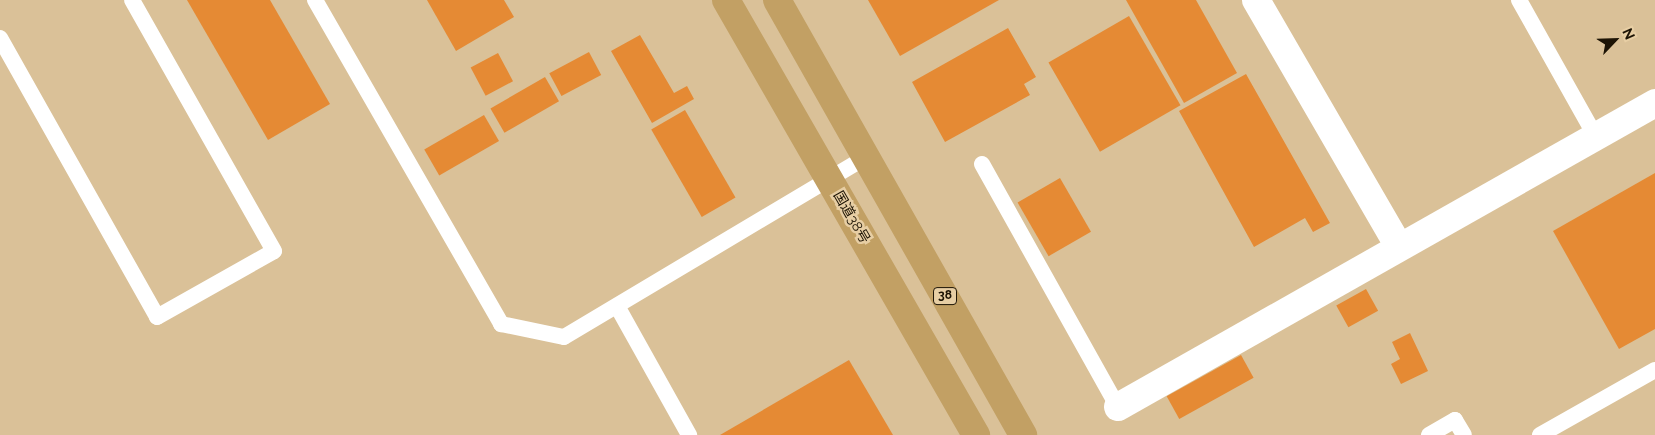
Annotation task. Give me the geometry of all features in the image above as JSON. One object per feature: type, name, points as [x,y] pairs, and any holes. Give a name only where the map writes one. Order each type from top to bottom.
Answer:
[{"type":"highway","name":"国道38号","points":[[726,0],[976,435]]},
{"type":"highway","name":"38","points":[[777,0],[1023,435]]},
{"type":"street","points":[[1256,0],[1399,247]]},
{"type":"street","points":[[1118,407],[1655,104]]},
{"type":"lane","points":[[0,38],[157,317],[274,251],[132,0]]},
{"type":"lane","points":[[315,0],[501,324],[564,338],[866,156]]},
{"type":"lane","points":[[1519,0],[1596,137]]},
{"type":"lane","points":[[982,164],[1118,407]]},
{"type":"lane","points":[[617,306],[689,435]]},
{"type":"lane","points":[[1540,435],[1655,370]]},
{"type":"lane","points":[[1429,435],[1455,420],[1464,435]]},
{"type":"building","points":[[187,0],[270,0],[330,104],[268,140]]},
{"type":"building","points":[[427,0],[504,0],[514,17],[456,51]]},
{"type":"building","points":[[868,0],[999,0],[900,56]]},
{"type":"building","points":[[1126,0],[1196,0],[1237,73],[1184,103]]},
{"type":"building","points":[[1129,16],[1180,105],[1100,152],[1048,62]]},
{"type":"building","points":[[1008,28],[1036,77],[1024,84],[1030,95],[945,142],[912,82]]},
{"type":"building","points":[[640,35],[674,93],[687,86],[694,99],[652,123],[611,51]]},
{"type":"building","points":[[589,52],[601,75],[561,96],[549,73]]},
{"type":"building","points":[[498,53],[513,81],[486,96],[471,68]]},
{"type":"building","points":[[1246,74],[1330,223],[1313,232],[1305,218],[1254,247],[1179,111]]},
{"type":"building","points":[[545,77],[559,101],[504,133],[490,109]]},
{"type":"building","points":[[685,110],[736,197],[702,217],[651,130]]},
{"type":"building","points":[[484,115],[499,141],[439,175],[424,150]]},
{"type":"building","points":[[1655,173],[1655,329],[1619,349],[1553,231]]},
{"type":"building","points":[[1060,178],[1091,232],[1049,256],[1018,202]]},
{"type":"building","points":[[1366,289],[1378,311],[1348,327],[1336,305]]},
{"type":"building","points":[[1410,333],[1428,371],[1401,384],[1391,364],[1400,359],[1392,342]]},
{"type":"building","points":[[1241,355],[1254,378],[1179,419],[1167,396]]},
{"type":"building","points":[[849,360],[893,435],[720,435]]}]
